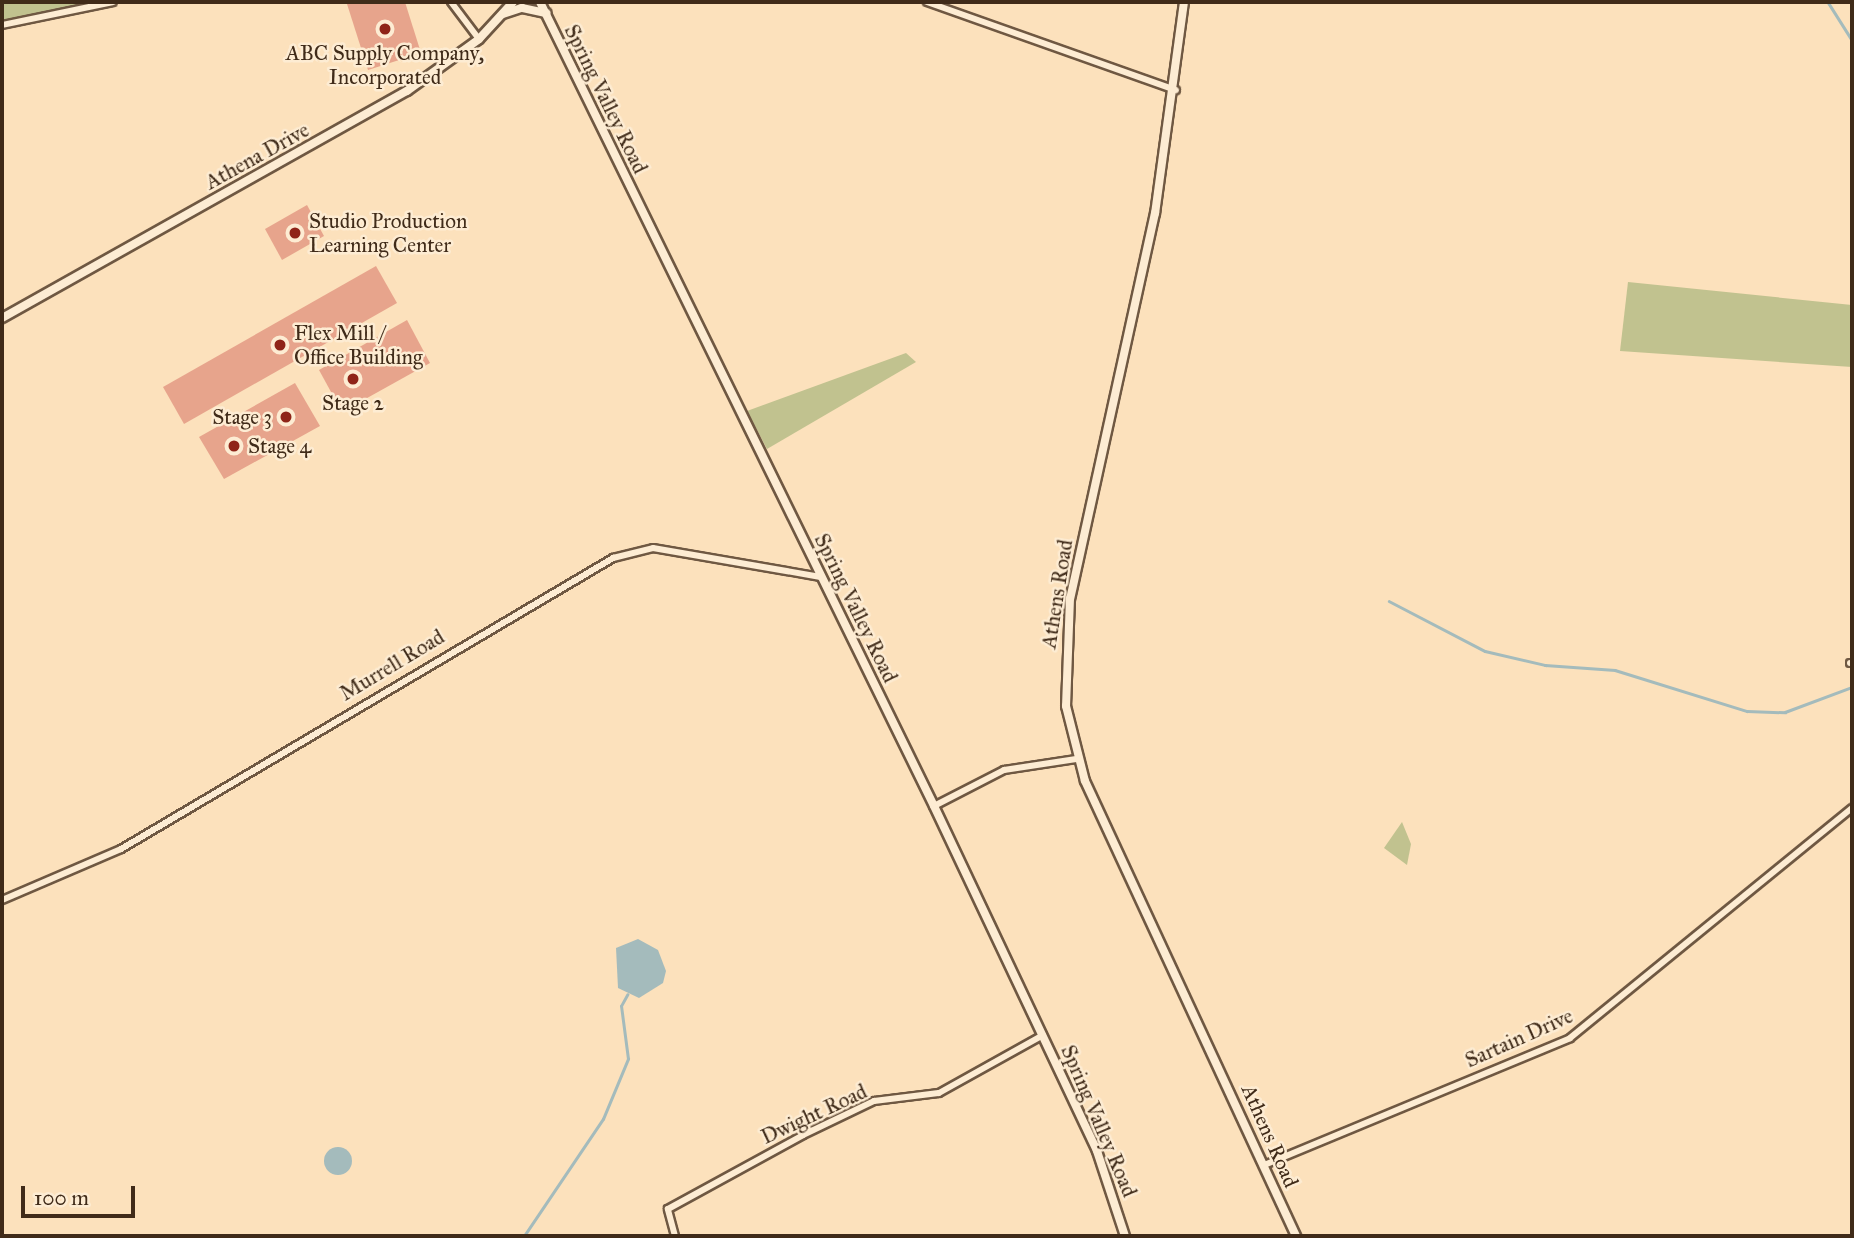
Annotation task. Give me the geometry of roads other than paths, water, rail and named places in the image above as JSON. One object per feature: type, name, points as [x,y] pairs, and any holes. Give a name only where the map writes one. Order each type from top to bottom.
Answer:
[{"type":"street","points":[[2,26],[113,2]]},
{"type":"street","points":[[451,2],[479,38]]},
{"type":"street","name":"Athena Drive","points":[[2,318],[347,127],[479,38],[513,2]]},
{"type":"street","name":"Spring Valley Road","points":[[540,2],[934,806],[1043,1035],[1097,1151],[1125,1236]]},
{"type":"street","points":[[927,2],[1176,90]]},
{"type":"street","name":"Athens Road","points":[[1184,2],[1176,90],[1070,598],[1064,680],[1076,759],[1296,1236]]},
{"type":"street","points":[[500,15],[522,8],[546,13]]},
{"type":"street","name":"Murrell Road","points":[[2,900],[121,849],[613,558],[653,548],[821,577]]},
{"type":"street","points":[[934,806],[1004,770],[1076,759]]},
{"type":"street","name":"Sartain Drive","points":[[1264,1165],[1570,1038],[1852,808]]},
{"type":"street","name":"Dwight Road","points":[[675,1236],[668,1209],[803,1135],[874,1101],[939,1093],[1043,1035]]},
{"type":"water","points":[[638,939],[658,950],[666,971],[663,983],[639,998],[618,988],[616,948]]},
{"type":"water","points":[[338,1147],[348,1151],[352,1161],[348,1171],[338,1175],[328,1171],[324,1161],[328,1151]]},
{"type":"waterway","points":[[1828,2],[1852,40]]},
{"type":"waterway","points":[[1389,601],[1485,651],[1545,665],[1615,670],[1747,711],[1785,712],[1852,687]]},
{"type":"waterway","points":[[524,1236],[603,1119],[628,1059],[621,1006],[627,995]]},
{"type":"place","name":"ABC Supply Company, Incorporated","points":[[385,29]]},
{"type":"place","name":"Studio Production Learning Center","points":[[295,233]]},
{"type":"place","name":"Flex Mill / Office Building","points":[[280,345]]},
{"type":"place","name":"Stage 2","points":[[353,379]]},
{"type":"place","name":"Stage 3","points":[[286,417]]},
{"type":"place","name":"Stage 4","points":[[234,446]]}]
